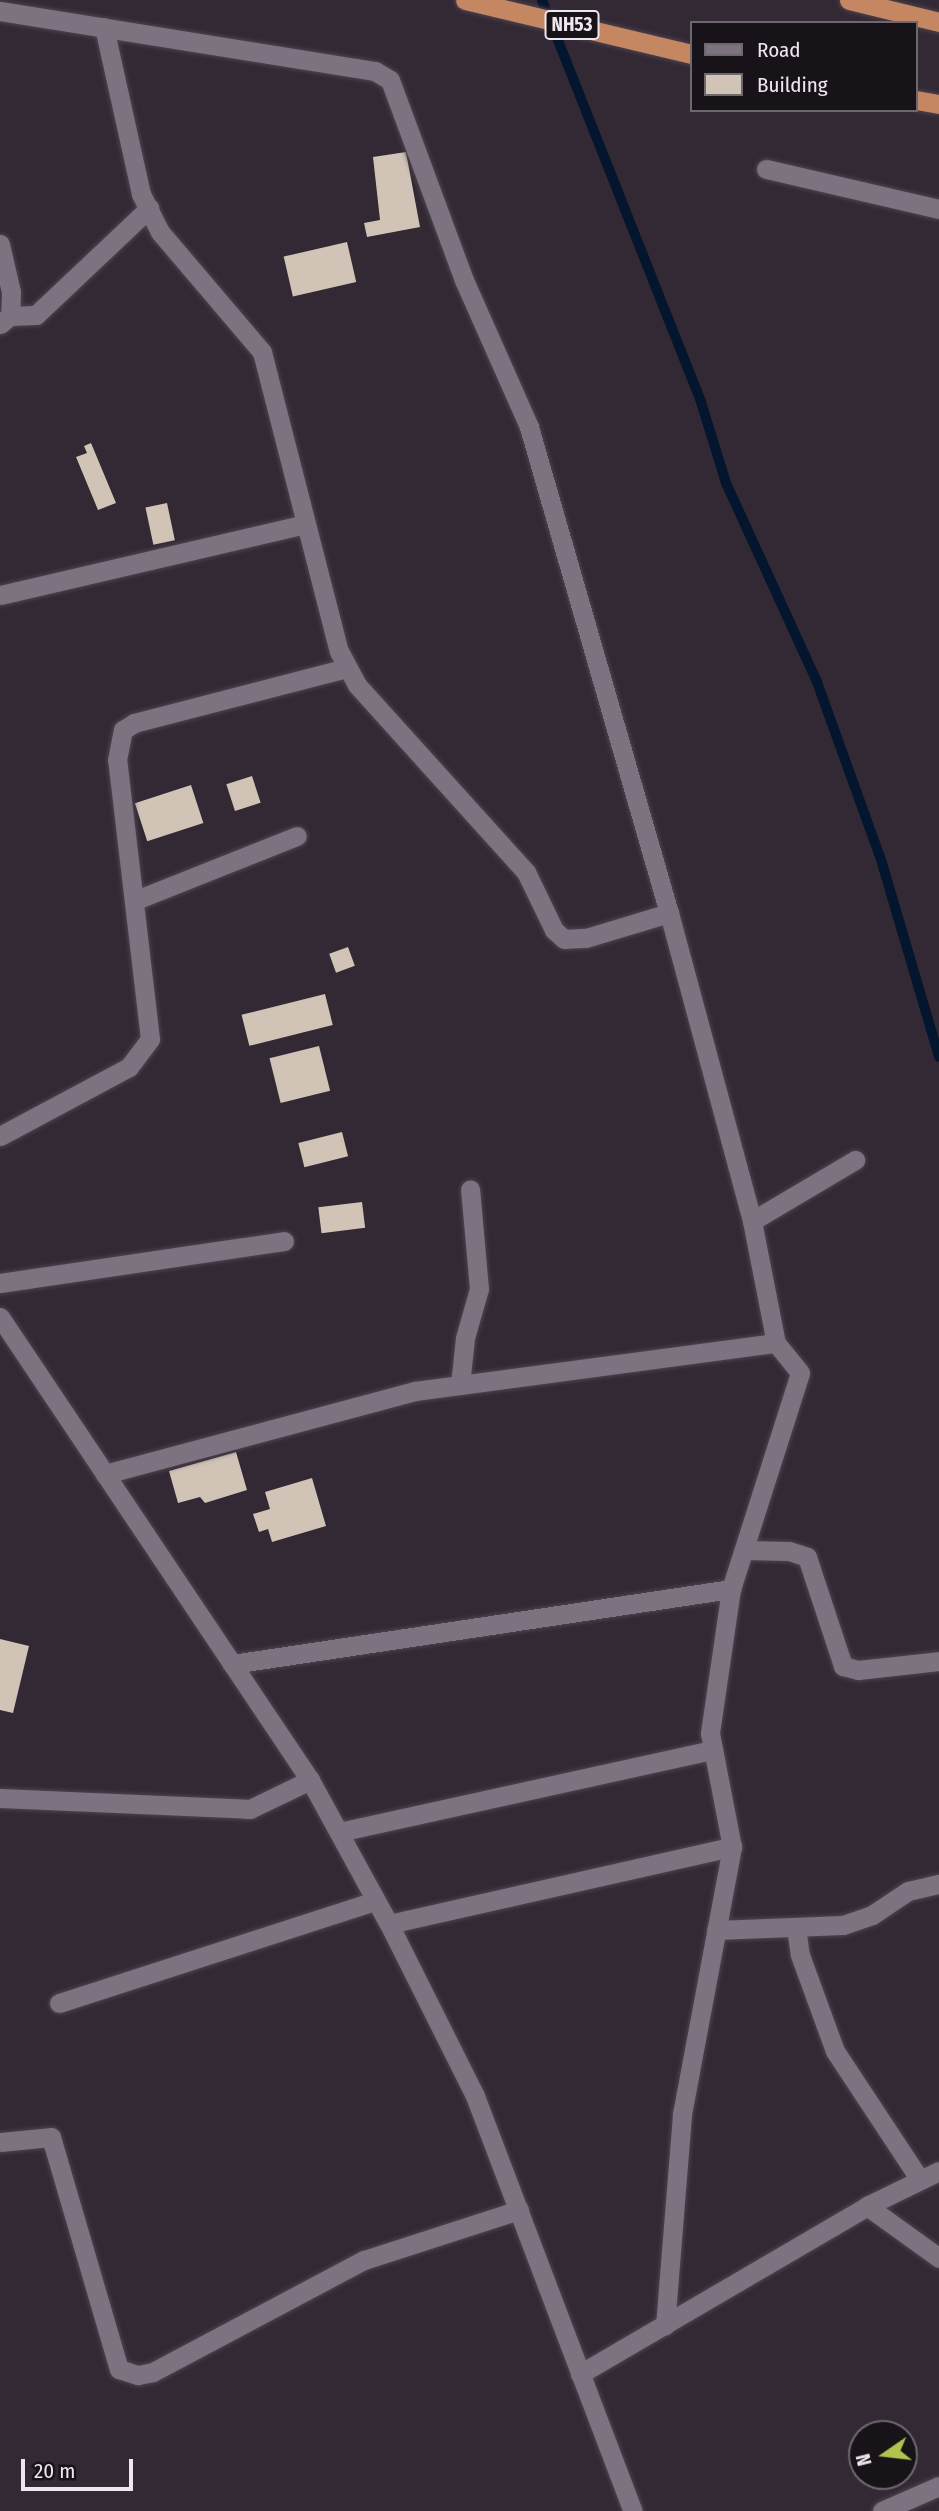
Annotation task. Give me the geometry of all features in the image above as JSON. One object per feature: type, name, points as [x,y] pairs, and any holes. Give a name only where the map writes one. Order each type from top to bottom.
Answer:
[{"type":"highway","name":"NH53","points":[[465,0],[686,52]]},
{"type":"highway","points":[[849,0],[936,20]]},
{"type":"highway","points":[[918,100],[939,104]]},
{"type":"street","points":[[0,11],[375,71],[390,80],[464,280],[529,427],[669,913],[752,1222],[776,1343],[800,1373],[731,1589],[710,1732],[732,1847],[682,2115],[665,2325]]},
{"type":"street","points":[[104,27],[141,194],[160,232],[262,352],[304,524],[346,668],[419,759],[526,872],[554,930],[564,939],[586,938],[669,913]]},
{"type":"street","points":[[765,169],[939,209]]},
{"type":"street","points":[[0,244],[11,292],[5,320],[36,315],[149,208]]},
{"type":"street","points":[[0,595],[304,524]]},
{"type":"street","points":[[0,1136],[129,1067],[142,1054],[151,1025],[117,760],[122,730],[134,723],[346,668]]},
{"type":"street","points":[[135,900],[297,836]]},
{"type":"street","points":[[752,1222],[855,1160]]},
{"type":"street","points":[[460,1385],[465,1338],[479,1289],[470,1189]]},
{"type":"street","points":[[0,1283],[284,1241]]},
{"type":"street","points":[[0,1317],[310,1780],[389,1924],[475,2096],[633,2511]]},
{"type":"street","points":[[105,1474],[415,1391],[776,1343]]},
{"type":"street","points":[[745,1549],[789,1551],[807,1557],[843,1666],[858,1670],[939,1661]]},
{"type":"street","points":[[232,1664],[731,1589]]},
{"type":"street","points":[[339,1832],[713,1750]]},
{"type":"street","points":[[0,1798],[250,1809],[310,1780]]},
{"type":"street","points":[[389,1924],[732,1847]]},
{"type":"street","points":[[716,1930],[855,1922],[908,1891],[939,1884]]},
{"type":"street","points":[[59,2003],[375,1900]]},
{"type":"street","points":[[796,1927],[800,1955],[835,2051],[920,2180]]},
{"type":"street","points":[[0,2142],[51,2137],[119,2369],[138,2375],[153,2372],[364,2260],[519,2210]]},
{"type":"street","points":[[580,2374],[867,2206],[939,2171]]},
{"type":"street","points":[[867,2206],[939,2258]]},
{"type":"street","points":[[882,2511],[939,2486]]},
{"type":"building","points":[[406,152],[420,227],[367,237],[364,223],[380,220],[373,157]]},
{"type":"building","points":[[347,242],[356,282],[293,297],[284,257]]},
{"type":"building","points":[[91,443],[116,503],[98,510],[76,457],[87,453],[84,446]]},
{"type":"building","points":[[167,503],[175,540],[153,545],[145,508]]},
{"type":"building","points":[[252,776],[261,803],[235,811],[226,784]]},
{"type":"building","points":[[191,785],[203,823],[147,841],[135,803]]},
{"type":"building","points":[[348,947],[355,966],[336,973],[329,954]]},
{"type":"building","points":[[325,994],[333,1025],[249,1046],[242,1015]]},
{"type":"building","points":[[319,1046],[330,1091],[281,1103],[270,1058]]},
{"type":"building","points":[[342,1132],[348,1156],[304,1167],[298,1143]]},
{"type":"building","points":[[362,1202],[365,1228],[321,1233],[318,1207]]},
{"type":"building","points":[[236,1452],[247,1490],[205,1503],[200,1497],[178,1503],[169,1471]]},
{"type":"building","points":[[312,1478],[326,1526],[272,1542],[268,1529],[259,1532],[253,1514],[270,1509],[265,1492]]},
{"type":"building","points":[[0,1639],[29,1646],[13,1713],[0,1710]]},
{"type":"waterway","points":[[542,0],[701,402],[726,483],[817,682],[882,863],[939,1057]]}]
